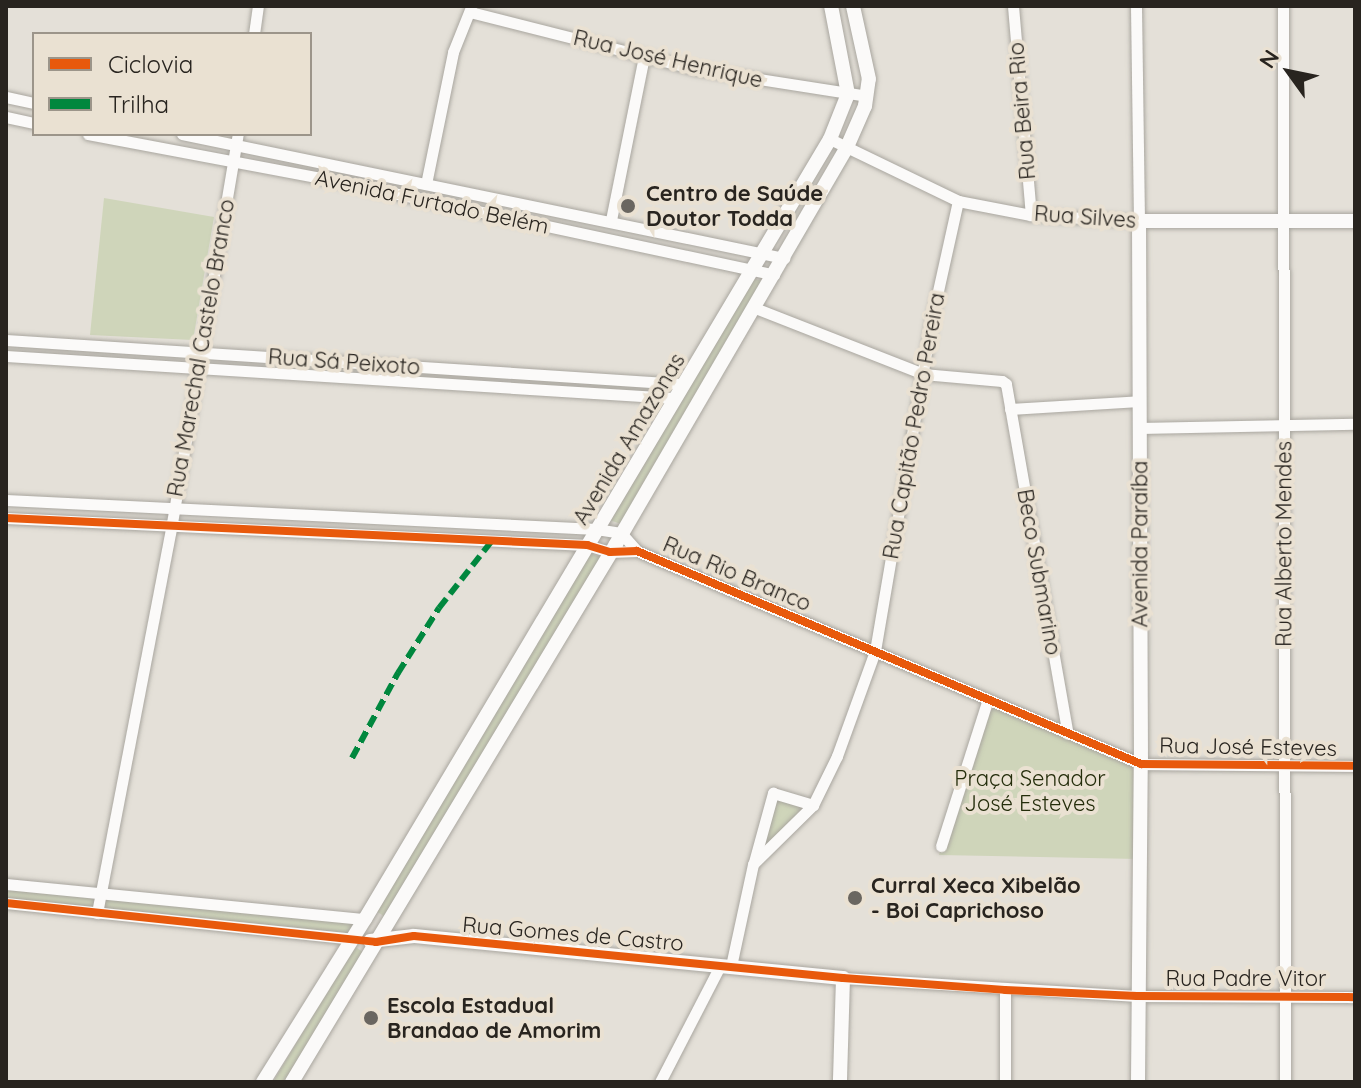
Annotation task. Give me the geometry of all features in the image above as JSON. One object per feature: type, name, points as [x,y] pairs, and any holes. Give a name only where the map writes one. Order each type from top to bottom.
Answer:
[{"type":"street","points":[[254,32],[258,6]]},
{"type":"street","points":[[831,6],[848,94]]},
{"type":"street","name":"Avenida Amazonas","points":[[292,1082],[755,308],[847,147],[867,96],[867,61],[853,6]]},
{"type":"street","name":"Rua Beira Rio","points":[[1013,6],[1031,215]]},
{"type":"street","name":"Avenida Paraíba","points":[[1136,6],[1141,764],[1138,1082]]},
{"type":"street","name":"Rua Alberto Mendes","points":[[1283,6],[1285,1082]]},
{"type":"street","points":[[426,184],[453,52],[471,9]]},
{"type":"street","name":"Rua José Henrique","points":[[471,9],[720,74],[867,96]]},
{"type":"street","points":[[611,220],[644,56]]},
{"type":"street","name":"Avenida Amazonas","points":[[263,1082],[365,919],[682,384],[764,252],[830,139],[848,94]]},
{"type":"street","points":[[6,97],[32,103]]},
{"type":"street","points":[[6,117],[32,123]]},
{"type":"street","name":"Avenida Furtado Belém","points":[[98,136],[451,205],[774,275]]},
{"type":"street","name":"Avenida Furtado Belém","points":[[200,136],[237,140],[454,191],[611,220],[784,258]]},
{"type":"street","name":"Rua Silves","points":[[830,139],[958,201],[1031,215],[1139,221],[1355,221]]},
{"type":"street","name":"Rua Marechal Castelo Branco","points":[[97,913],[172,523],[196,366],[237,140]]},
{"type":"street","points":[[451,205],[454,191]]},
{"type":"street","name":"Rua Capitão Pedro Pereira","points":[[753,864],[813,805],[837,756],[875,651],[923,374],[958,201]]},
{"type":"street","points":[[755,308],[923,374],[1002,381],[1009,390],[1010,409],[1139,401]]},
{"type":"street","name":"Rua Sá Peixoto","points":[[6,340],[682,384]]},
{"type":"street","name":"Rua Sá Peixoto","points":[[6,356],[674,398]]},
{"type":"street","name":"Beco Submarino","points":[[1010,409],[1068,734]]},
{"type":"street","points":[[1139,428],[1355,424]]},
{"type":"street","points":[[6,500],[596,529],[621,533]]},
{"type":"street","name":"Rua Rio Branco","points":[[6,518],[172,523],[587,545],[610,552],[637,551],[1141,764]]},
{"type":"street","name":"Rua Rio Branco","points":[[621,533],[637,551]]},
{"type":"street","points":[[941,846],[988,699]]},
{"type":"street","name":"Rua José Esteves","points":[[1141,764],[1355,766]]},
{"type":"street","points":[[660,1082],[725,966],[770,795],[778,792],[813,805]]},
{"type":"street","name":"Rua Gomes de Castro","points":[[6,884],[365,919],[386,922],[414,936]]},
{"type":"street","name":"Rua Gomes de Castro","points":[[6,903],[376,942],[414,936],[843,978],[1137,996]]},
{"type":"street","points":[[840,1082],[843,978]]},
{"type":"street","points":[[1005,990],[1005,1082]]},
{"type":"street","name":"Rua Padre Vitor","points":[[1137,996],[1355,997]]},
{"type":"green space","points":[[104,198],[214,217],[193,340],[90,335]]},
{"type":"green space","points":[[752,278],[765,282],[621,524],[609,520]]},
{"type":"green space","points":[[589,553],[601,557],[384,916],[374,910]]},
{"type":"green space","name":"Praça Senador José Esteves","points":[[986,703],[1139,763],[1138,859],[939,855]]},
{"type":"green space","points":[[770,794],[809,806],[756,854]]},
{"type":"green space","points":[[6,885],[363,920],[352,938],[6,902]]},
{"type":"green space","points":[[354,946],[363,952],[286,1082],[273,1082]]},
{"type":"marked path","points":[[352,758],[398,673],[439,608],[491,542]]},
{"type":"cycle path","points":[[6,518],[587,545],[610,552],[637,551],[1141,764],[1355,766]]},
{"type":"cycle path","points":[[6,903],[376,942],[414,936],[843,978],[1005,990],[1137,996],[1355,997]]},
{"type":"place","name":"Centro de Saúde Doutor Todda","points":[[628,206]]},
{"type":"place","name":"Curral Xeca Xibelão - Boi Caprichoso","points":[[855,898]]},
{"type":"place","name":"Escola Estadual Brandao de Amorim","points":[[371,1018]]}]
